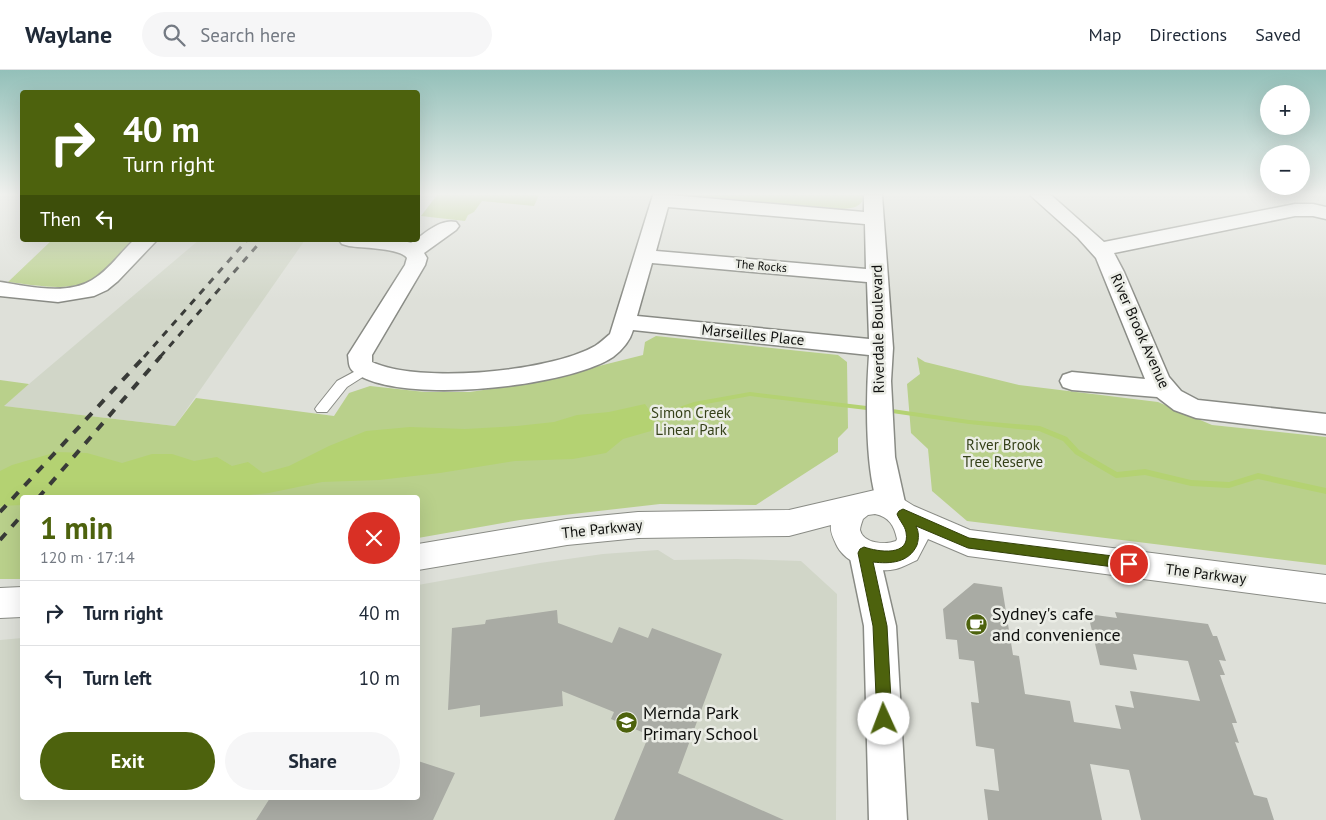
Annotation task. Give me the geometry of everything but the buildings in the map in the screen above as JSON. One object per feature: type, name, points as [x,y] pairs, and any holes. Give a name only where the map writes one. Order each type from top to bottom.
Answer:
[{"type":"street","points":[[413,251],[443,230]]},
{"type":"street","points":[[366,242],[400,246],[413,251],[417,258],[416,265],[362,351],[360,362],[365,370],[378,376],[432,381],[475,381],[530,374],[564,366],[609,350],[616,344],[625,322],[652,230]]},
{"type":"street","name":"Riverdale Boulevard","points":[[874,230],[881,348],[879,381],[881,446],[879,508]]},
{"type":"street","name":"River Brook Avenue","points":[[1079,230],[1100,249],[1114,272],[1163,389],[1180,403],[1196,410],[1326,424]]},
{"type":"street","points":[[1100,249],[1195,230]]},
{"type":"street","points":[[0,289],[61,295],[92,290],[106,281],[145,242]]},
{"type":"street","name":"The Rocks","points":[[644,256],[878,277]]},
{"type":"street","name":"Marseilles Place","points":[[625,322],[881,348]]},
{"type":"street","points":[[1072,381],[1163,389]]},
{"type":"street","points":[[879,508],[912,531],[912,540],[909,548],[878,552],[848,536],[845,528],[849,512],[879,508]]},
{"type":"street","name":"The Parkway","points":[[420,558],[548,535],[638,525],[789,523],[879,508],[968,543]]},
{"type":"street","name":"The Parkway","points":[[789,523],[878,552],[968,543],[1326,589]]},
{"type":"street","points":[[878,552],[888,820]]},
{"type":"street","points":[[0,603],[20,602]]},
{"type":"lane","points":[[322,409],[342,384],[365,370]]},
{"type":"shaded area","points":[[197,242],[304,242],[175,426],[3,406]]},
{"type":"shaded area","points":[[645,404],[655,418],[651,431],[623,439],[606,453],[573,459],[515,461],[440,473],[379,480],[322,482],[269,493],[248,495],[20,495],[20,505],[0,506],[0,471],[12,465],[57,452],[87,453],[122,463],[152,454],[172,454],[194,461],[217,457],[232,466],[248,462],[263,473],[289,466],[329,446],[366,431],[410,427],[465,429],[517,426],[554,422],[577,415],[609,412]]},
{"type":"shaded area","name":"Mernda Park Primary School","points":[[658,550],[674,560],[801,561],[837,594],[836,820],[0,820],[0,640],[20,638],[20,800],[420,800],[420,585],[540,563],[603,554]]},
{"type":"green space","points":[[50,242],[137,242],[113,267],[98,278],[86,283],[73,286],[48,287],[8,282]]},
{"type":"green space","name":"Simon Creek Linear Park","points":[[656,336],[838,355],[847,362],[848,428],[838,438],[838,452],[756,505],[660,504],[520,520],[420,538],[420,495],[20,495],[20,579],[0,579],[0,380],[29,384],[4,406],[175,426],[196,398],[334,416],[349,393],[370,386],[425,392],[470,392],[531,383],[643,355],[645,342]]},
{"type":"green space","name":"River Brook Tree Reserve","points":[[917,357],[925,362],[1019,385],[1158,402],[1212,425],[1326,437],[1326,565],[967,521],[932,491],[928,449],[911,433],[907,384],[920,374]]},
{"type":"waterway","points":[[655,418],[694,404],[750,394],[875,409]]},
{"type":"waterway","points":[[885,410],[969,422],[1040,429],[1065,439],[1077,452],[1116,475],[1145,472],[1191,483],[1229,485],[1258,476],[1326,491]]},
{"type":"railway","points":[[144,357],[245,242]]},
{"type":"railway","points":[[160,357],[260,242]]},
{"type":"railway","points":[[0,512],[145,356]]},
{"type":"railway","points":[[41,495],[161,356]]},
{"type":"railway","points":[[0,540],[20,517]]},
{"type":"place","name":"Sydney's cafe and convenience","points":[[976,624]]},
{"type":"place","name":"Mernda Park Primary School","points":[[627,723]]},
{"type":"route","points":[[884,719],[880,626],[864,553],[882,558],[891,558],[902,554],[909,548],[912,540],[912,531],[909,522],[903,514],[968,543],[1129,564]]}]
